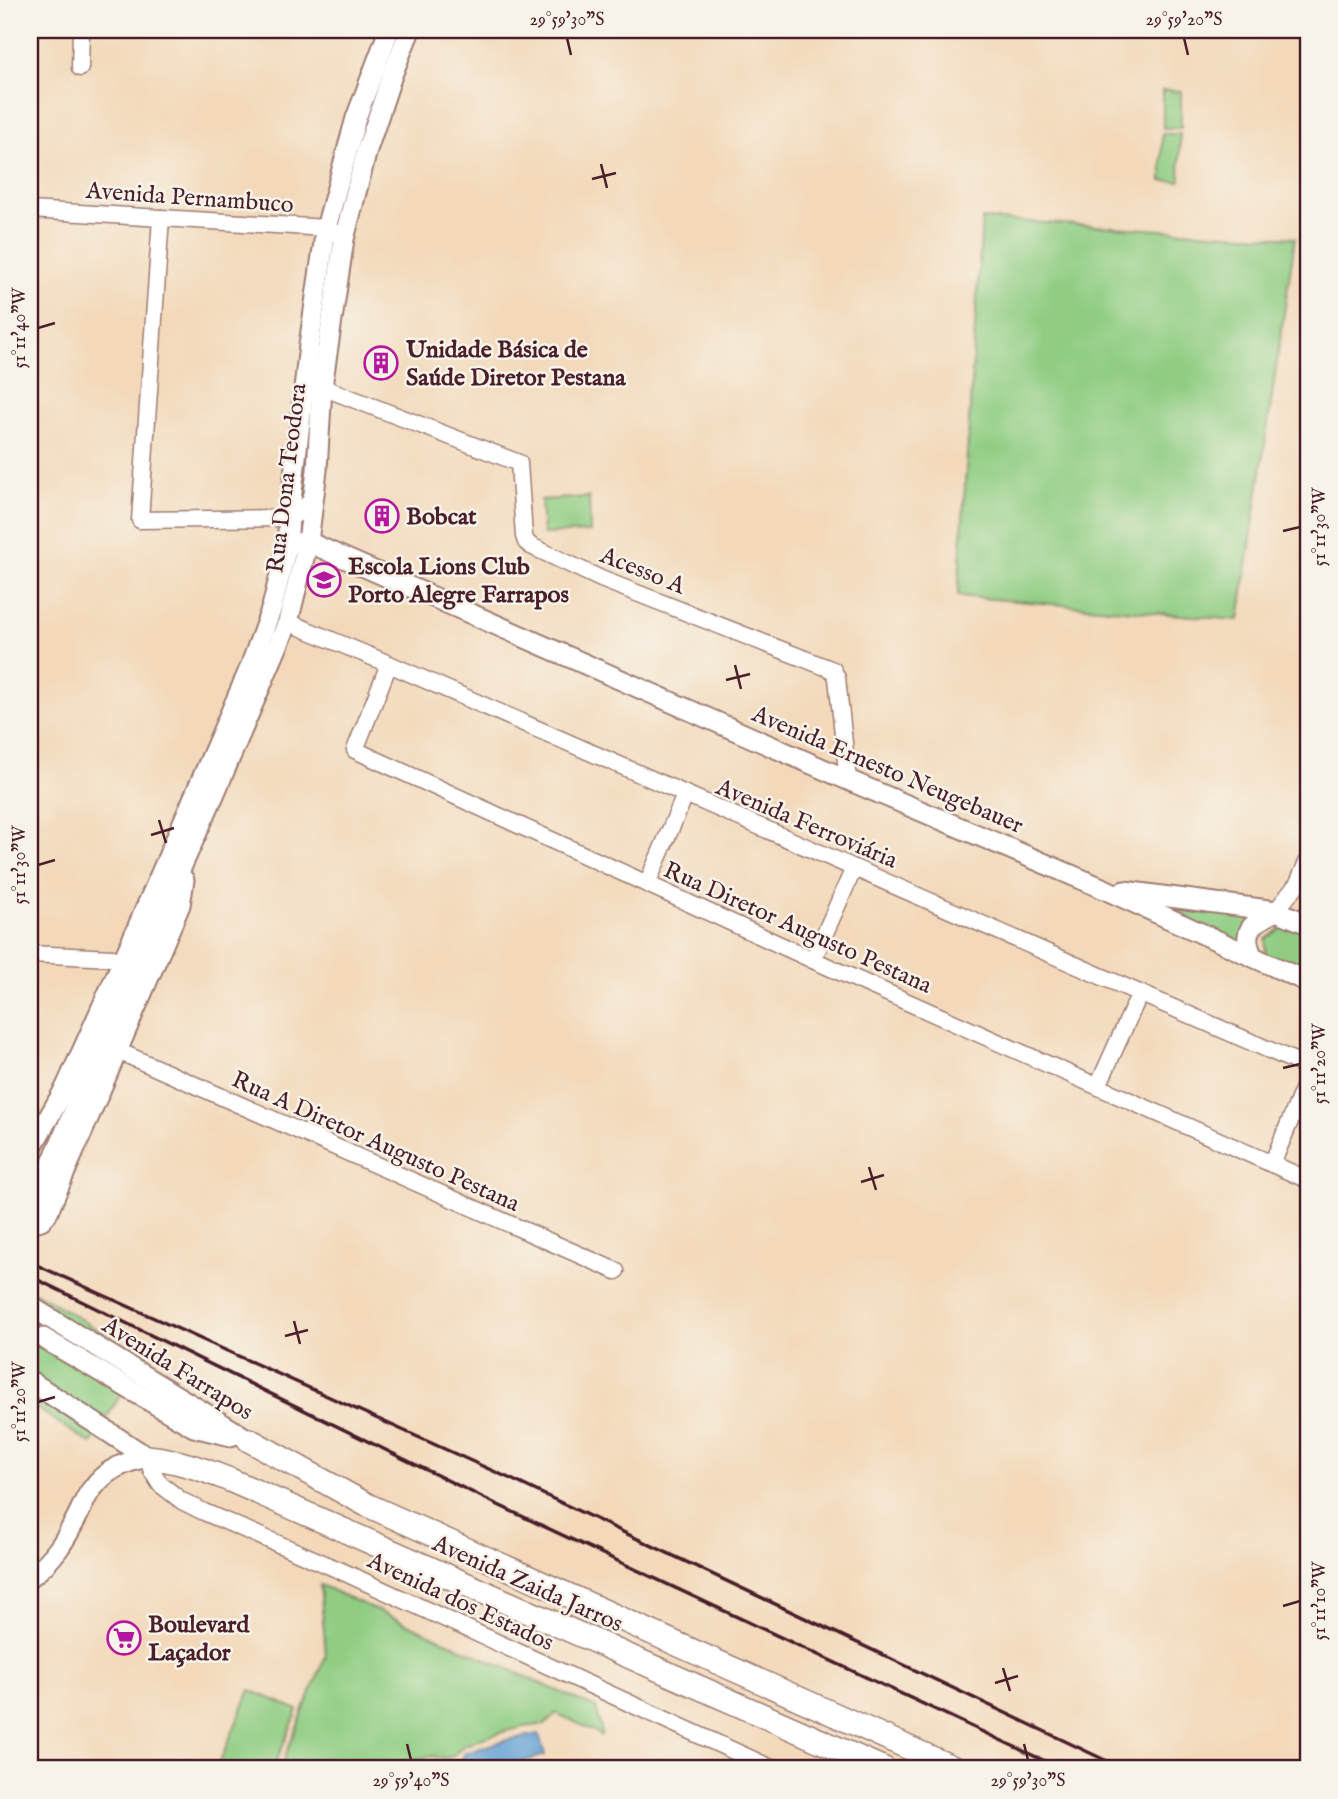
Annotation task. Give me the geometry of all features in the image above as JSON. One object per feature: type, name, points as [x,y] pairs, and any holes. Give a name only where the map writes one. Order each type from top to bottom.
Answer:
[{"type":"highway","name":"Avenida Zaida Jarros","points":[[249,1440],[367,1505],[956,1769]]},
{"type":"highway","name":"Avenida Zaida Jarros","points":[[147,1457],[192,1465],[230,1480],[884,1769]]},
{"type":"main road","name":"Rua Dona Teodora","points":[[136,951],[152,894],[249,670],[272,607],[287,546],[309,345],[326,228],[356,118],[389,30]]},
{"type":"main road","name":"Rua Dona Teodora","points":[[136,951],[188,855],[288,622],[308,542],[317,470],[322,387],[344,239],[367,150],[410,30]]},
{"type":"main road","points":[[373,68],[392,75]]},
{"type":"main road","points":[[287,546],[308,542]]},
{"type":"main road","name":"Avenida Ernesto Neugebauer","points":[[308,542],[1308,980]]},
{"type":"main road","points":[[30,1223],[41,1220],[47,1214],[118,1051],[180,905],[188,855]]},
{"type":"main road","name":"Avenida Ernesto Neugebauer","points":[[1102,888],[1276,911],[1308,924]]},
{"type":"main road","points":[[30,1131],[54,1091],[113,958],[152,894]]},
{"type":"main road","points":[[1252,955],[1247,945],[1250,928],[1255,922],[1276,911]]},
{"type":"main road","points":[[30,1150],[66,1087],[136,951]]},
{"type":"main road","points":[[30,1213],[136,951]]},
{"type":"main road","name":"Avenida Farrapos","points":[[30,1306],[249,1440]]},
{"type":"main road","name":"Avenida Farrapos","points":[[43,1338],[194,1427],[249,1440]]},
{"type":"main road","points":[[30,1381],[147,1457]]},
{"type":"main road","points":[[30,1577],[64,1543],[91,1490],[101,1479],[129,1461],[147,1457]]},
{"type":"street","points":[[80,30],[80,68]]},
{"type":"street","name":"Avenida Pernambuco","points":[[30,209],[326,228],[344,239]]},
{"type":"street","points":[[161,218],[140,520],[289,518],[305,508],[313,497]]},
{"type":"street","name":"Acesso A","points":[[322,387],[519,463],[524,536],[531,546],[601,579],[833,670],[837,678],[848,780]]},
{"type":"street","name":"Avenida Ferroviária","points":[[288,622],[1308,1067]]},
{"type":"street","name":"Rua Diretor Augusto Pestana","points":[[389,664],[355,750],[813,960],[1308,1180]]},
{"type":"street","points":[[647,884],[685,795]]},
{"type":"street","points":[[1276,911],[1298,883],[1308,860]]},
{"type":"street","points":[[813,960],[854,868]]},
{"type":"street","points":[[30,954],[113,958]]},
{"type":"street","points":[[1098,1086],[1140,993]]},
{"type":"street","name":"Rua A Diretor Augusto Pestana","points":[[118,1051],[616,1271]]},
{"type":"street","points":[[1272,1164],[1308,1078]]},
{"type":"street","name":"Avenida dos Estados","points":[[147,1457],[160,1483],[204,1512],[338,1570],[773,1769]]},
{"type":"green space","points":[[1163,90],[1181,91],[1181,128],[1163,128]]},
{"type":"green space","points":[[1162,134],[1180,134],[1180,181],[1162,181]]},
{"type":"green space","points":[[982,219],[1295,238],[1239,620],[958,596]]},
{"type":"green space","points":[[589,497],[590,532],[543,534],[541,500]]},
{"type":"green space","points":[[1163,909],[1258,914],[1239,946]]},
{"type":"green space","points":[[1292,920],[1308,929],[1308,960],[1304,965],[1291,968],[1265,955],[1266,939]]},
{"type":"green space","points":[[30,1289],[143,1357],[91,1444],[30,1404]]},
{"type":"green space","points":[[320,1585],[596,1708],[602,1734],[600,1736],[556,1713],[545,1725],[516,1729],[481,1739],[464,1746],[452,1757],[432,1756],[369,1769],[280,1769],[326,1655]]},
{"type":"green space","points":[[250,1690],[298,1710],[273,1769],[217,1769]]},
{"type":"water","points":[[539,1734],[545,1755],[498,1769],[411,1769],[433,1763],[442,1767],[452,1766],[459,1764],[465,1753],[503,1741]]},
{"type":"tunnel","points":[[30,1330],[43,1338]]},
{"type":"railway","points":[[30,1262],[511,1479],[1124,1769]]},
{"type":"railway","points":[[30,1276],[496,1504],[1062,1769]]},
{"type":"place","name":"Unidade Básica de Saúde Diretor Pestana","points":[[381,363]]},
{"type":"place","name":"Bobcat","points":[[382,516]]},
{"type":"place","name":"Escola Lions Club Porto Alegre Farrapos","points":[[324,580]]},
{"type":"place","name":"Boulevard Laçador","points":[[124,1638]]}]
